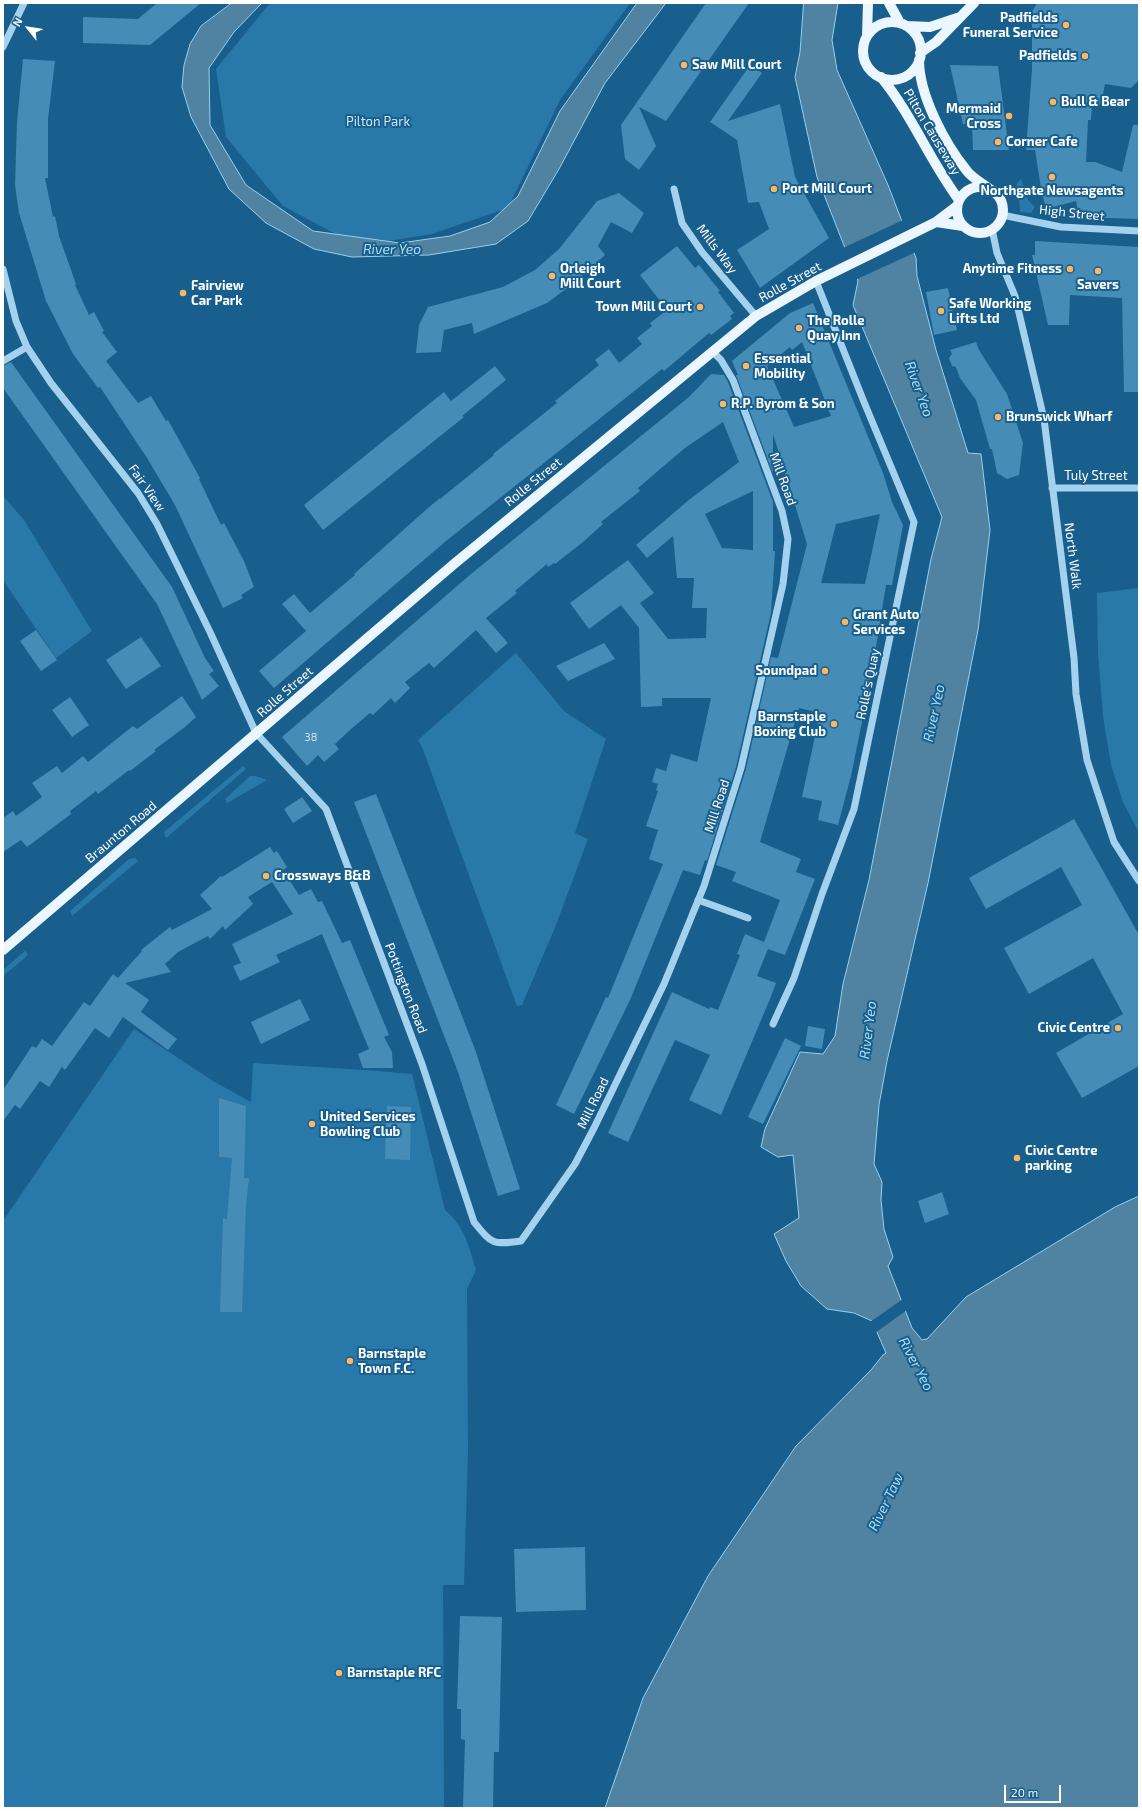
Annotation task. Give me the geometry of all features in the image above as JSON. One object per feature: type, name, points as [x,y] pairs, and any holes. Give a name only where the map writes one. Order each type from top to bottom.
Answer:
[{"type":"main road","points":[[867,36],[868,3]]},
{"type":"main road","points":[[889,3],[903,24],[913,31],[920,45],[920,56]]},
{"type":"main road","points":[[959,18],[930,27],[890,22],[881,24],[873,28],[863,43],[864,60],[870,70],[881,78],[901,78],[913,70],[920,56],[936,42],[974,3]]},
{"type":"main road","name":"Pilton Causeway","points":[[920,56],[919,74],[923,90],[940,129],[968,172],[991,190]]},
{"type":"main road","name":"Pilton Causeway","points":[[881,78],[894,94],[958,203]]},
{"type":"main road","points":[[977,187],[991,190],[1001,201],[1002,215],[998,224],[992,229],[980,233],[972,232],[963,226],[959,220],[957,211],[958,203],[968,190],[977,187]]},
{"type":"main road","name":"Rolle Street","points":[[256,733],[454,564],[756,316],[816,281],[936,222],[958,203]]},
{"type":"main road","points":[[936,222],[963,226]]},
{"type":"main road","name":"Braunton Road","points":[[3,950],[256,733]]},
{"type":"street","points":[[3,47],[24,3]]},
{"type":"street","name":"Mills Way","points":[[674,188],[682,223],[702,252],[756,316]]},
{"type":"street","name":"High Street","points":[[1002,215],[1061,227],[1139,231]]},
{"type":"street","name":"North Walk","points":[[992,229],[997,253],[1015,296],[1044,419],[1073,651],[1076,694],[1086,760],[1114,842],[1139,881]]},
{"type":"street","name":"Fair View","points":[[3,269],[16,321],[26,347],[51,383],[138,493],[157,524],[210,632],[256,733]]},
{"type":"street","name":"Rolle's Quay","points":[[773,1024],[794,978],[822,894],[854,808],[914,522],[816,281]]},
{"type":"street","points":[[3,361],[26,347]]},
{"type":"street","name":"Mill Road","points":[[521,1241],[575,1164],[594,1128],[664,984],[698,900],[741,768],[783,584],[787,548],[786,525],[773,484],[733,380],[721,360],[713,352]]},
{"type":"street","name":"Tuly Street","points":[[1052,488],[1139,488]]},
{"type":"street","name":"Pottington Road","points":[[256,733],[326,809],[422,1064],[474,1222],[489,1240],[502,1244],[521,1241]]},
{"type":"street","points":[[698,900],[748,918]]},
{"type":"green space","name":"Pilton Park","points":[[270,3],[630,3],[560,100],[508,208],[432,234],[358,246],[283,206],[226,137],[216,69]]},
{"type":"green space","points":[[1021,179],[1028,200],[1035,207],[1031,213],[1020,212],[1019,197],[1015,188]]},
{"type":"green space","points":[[3,496],[24,520],[92,631],[56,658],[3,580]]},
{"type":"green space","points":[[1139,588],[1139,833],[1123,802],[1111,765],[1103,716],[1098,652],[1097,593]]},
{"type":"green space","points":[[516,653],[564,711],[606,739],[575,833],[588,839],[556,925],[522,1005],[517,1006],[422,747],[418,740]]},
{"type":"green space","points":[[243,766],[246,769],[166,838],[164,832]]},
{"type":"green space","points":[[250,776],[256,776],[267,780],[227,803],[225,799]]},
{"type":"green space","points":[[135,858],[138,861],[72,916],[70,911],[129,859]]},
{"type":"green space","points":[[25,951],[28,954],[27,956],[3,976],[3,970]]},
{"type":"green space","points":[[134,1029],[213,1081],[251,1102],[253,1063],[412,1074],[445,1210],[462,1230],[476,1270],[467,1289],[468,1450],[464,1585],[443,1585],[444,1808],[3,1808],[3,1221]]},
{"type":"water","name":"River Yeo","points":[[232,3],[262,3],[234,32],[209,68],[210,125],[246,185],[313,231],[400,243],[450,236],[490,222],[518,196],[560,111],[637,3],[666,3],[605,83],[559,169],[528,221],[496,244],[429,255],[352,257],[314,249],[266,223],[229,189],[191,117],[182,87],[184,65],[190,44],[201,26]]},
{"type":"water","points":[[804,3],[838,3],[832,40],[837,70],[888,185],[916,258],[917,276],[936,350],[968,453],[981,454],[990,530],[978,630],[928,883],[887,1061],[879,1105],[874,1164],[882,1182],[881,1200],[884,1229],[893,1257],[888,1266],[912,1328],[922,1340],[927,1339],[966,1297],[1115,1207],[1139,1196],[1139,1808],[605,1808],[643,1698],[708,1576],[796,1446],[886,1353],[872,1321],[854,1313],[827,1309],[801,1286],[786,1261],[774,1234],[799,1218],[793,1155],[778,1157],[761,1147],[765,1129],[800,1052],[823,1054],[835,1036],[843,984],[869,880],[931,559],[942,517],[853,305],[858,281],[817,177],[795,77],[800,52]]},
{"type":"pier","points":[[903,220],[916,252],[855,280],[843,248]]},
{"type":"pier","points":[[903,1299],[907,1310],[875,1333],[870,1322]]},
{"type":"building","points":[[157,3],[201,3],[150,45],[83,43],[83,17],[138,19]]},
{"type":"building","name":"Saw Mill Court","points":[[706,3],[749,3],[666,121],[639,107],[656,146],[639,170],[625,159],[621,125]]},
{"type":"building","points":[[1037,3],[1139,3],[1139,80],[1131,88],[1105,84],[1101,105],[1092,104],[1091,120],[1088,120],[1086,162],[1095,162],[1122,172],[1133,125],[1139,125],[1139,219],[1079,217],[1076,201],[1046,209],[1035,150],[1026,150],[1032,69],[1032,21],[1028,19]]},
{"type":"building","points":[[23,59],[55,61],[48,119],[48,178],[45,178],[53,217],[55,216],[59,236],[76,284],[75,285],[89,315],[94,312],[104,331],[102,332],[117,352],[106,361],[138,403],[151,396],[166,421],[168,420],[200,478],[199,479],[221,525],[224,523],[244,561],[254,587],[241,595],[243,598],[223,608],[175,505],[147,458],[100,387],[98,388],[73,354],[46,301],[19,213],[15,185],[17,122]]},
{"type":"building","name":"Port Mill Court","points":[[750,65],[762,73],[728,121],[780,104],[795,177],[829,238],[760,288],[737,250],[769,229],[759,202],[748,203],[737,140],[710,122]]},
{"type":"building","points":[[950,65],[998,66],[1009,150],[973,150],[972,124],[963,124]]},
{"type":"building","name":"Orleigh Mill Court","points":[[619,193],[644,213],[632,233],[611,222],[598,246],[605,255],[574,283],[547,303],[474,334],[472,323],[444,330],[441,352],[416,353],[419,325],[428,307],[503,287],[535,270],[559,249],[597,201]]},
{"type":"building","points":[[1035,241],[1139,247],[1139,392],[1124,392],[1122,298],[1070,295],[1069,325],[1048,325],[1032,255],[1035,255]]},
{"type":"building","points":[[677,246],[695,268],[699,265],[720,291],[718,292],[734,313],[730,316],[732,319],[711,335],[709,333],[664,371],[662,369],[446,541],[274,688],[259,671],[306,631],[282,604],[294,594],[310,613],[355,575],[354,574],[428,508],[557,403],[555,401],[599,365],[595,360],[609,349],[619,363],[642,344],[637,338],[652,326],[650,323],[667,310],[640,275]]},
{"type":"building","name":"Safe Working Lifts Ltd","points":[[948,288],[957,330],[934,335],[926,292]]},
{"type":"building","points":[[813,303],[883,473],[892,502],[903,525],[892,585],[886,585],[868,697],[851,776],[838,825],[818,820],[822,801],[802,797],[820,713],[799,708],[760,842],[801,859],[796,872],[815,879],[785,955],[768,949],[757,976],[776,983],[721,1115],[689,1100],[710,1055],[675,1040],[628,1142],[608,1133],[672,992],[709,1009],[710,1007],[718,1010],[740,955],[737,954],[745,934],[764,942],[780,900],[732,881],[736,872],[716,865],[746,769],[771,657],[778,658],[807,544],[773,434],[773,473],[732,361],[790,313]],"holes":[[[802,342],[831,416],[794,427],[767,366],[790,347],[792,350]],[[880,514],[865,584],[821,583],[836,524]]]},
{"type":"building","name":"Brunswick Wharf","points":[[976,342],[979,350],[1007,394],[1023,443],[1019,475],[1007,479],[997,473],[992,449],[990,449],[976,400],[960,378],[956,367],[952,366],[949,358],[952,354],[950,350]]},
{"type":"building","points":[[11,362],[172,587],[205,658],[214,671],[209,674],[219,686],[202,700],[157,604],[3,388],[3,366]]},
{"type":"building","points":[[495,366],[506,380],[462,416],[464,417],[323,530],[304,505],[444,392],[451,401]]},
{"type":"building","points":[[711,374],[724,375],[728,382],[773,502],[773,551],[775,551],[771,613],[736,767],[707,861],[705,860],[700,875],[683,870],[630,1000],[574,1114],[556,1105],[606,997],[608,998],[663,864],[649,859],[658,830],[646,826],[658,791],[656,790],[658,784],[652,782],[656,768],[666,771],[671,754],[697,762],[711,698],[662,698],[662,706],[641,707],[639,628],[621,605],[589,629],[570,603],[628,560],[654,593],[640,603],[668,639],[706,638],[707,608],[692,608],[694,578],[677,578],[673,536],[647,558],[636,545],[690,499],[739,462],[723,422],[685,448],[638,488],[640,491],[601,522],[603,524],[583,542],[555,564],[554,563],[548,567],[547,564],[515,591],[517,593],[486,618],[508,643],[496,653],[476,630],[434,668],[429,663],[405,682],[410,688],[395,703],[391,698],[373,715],[370,713],[335,744],[339,749],[324,762],[318,755],[307,766],[282,737],[471,574],[689,397]],"holes":[[[753,491],[753,550],[722,548],[705,514]]]},
{"type":"building","points":[[36,630],[57,660],[41,671],[20,641]]},
{"type":"building","points":[[141,637],[161,666],[126,689],[106,660]]},
{"type":"building","points":[[604,643],[615,659],[568,681],[556,666]]},
{"type":"building","points":[[182,696],[196,717],[185,727],[154,750],[156,751],[130,771],[129,770],[98,794],[96,791],[70,811],[71,814],[27,847],[21,840],[3,852],[3,818],[13,811],[16,816],[42,797],[32,783],[57,766],[62,773],[83,756],[88,762],[133,726],[137,729]]},
{"type":"building","points":[[70,697],[89,725],[72,737],[52,710]]},
{"type":"building","points":[[376,794],[476,1052],[520,1189],[498,1196],[458,1072],[354,802]]},
{"type":"building","points":[[302,797],[312,811],[293,823],[284,809]]},
{"type":"building","points":[[1074,819],[1139,935],[1139,1066],[1082,1098],[1056,1053],[1123,1014],[1093,958],[1029,994],[1004,948],[1082,905],[1061,867],[986,909],[969,878]]},
{"type":"building","points":[[270,847],[274,853],[277,851],[287,867],[283,870],[299,895],[311,889],[318,902],[322,901],[342,943],[350,940],[389,1035],[384,1037],[392,1052],[393,1068],[363,1068],[358,1054],[369,1049],[322,934],[276,955],[280,962],[240,981],[233,966],[241,963],[232,944],[293,914],[272,882],[248,897],[253,904],[225,930],[223,926],[210,939],[208,936],[178,952],[165,964],[171,972],[125,983],[149,1000],[141,1012],[177,1039],[168,1050],[123,1017],[109,1038],[95,1028],[65,1070],[62,1067],[49,1087],[40,1081],[20,1109],[15,1105],[3,1121],[3,1090],[32,1046],[36,1048],[42,1039],[52,1046],[84,1002],[90,1006],[113,974],[118,978],[142,951],[141,950],[170,927],[172,930],[212,909],[200,895],[221,876],[222,877]]},
{"type":"building","points":[[300,999],[310,1020],[261,1044],[251,1022]]},
{"type":"building","points":[[808,1026],[825,1029],[822,1049],[805,1046]]},
{"type":"building","points":[[785,1038],[801,1046],[763,1124],[748,1117]]},
{"type":"building","points":[[219,1098],[246,1106],[244,1178],[249,1178],[246,1206],[242,1312],[220,1312],[223,1218],[227,1219],[232,1158],[219,1157]]},
{"type":"building","points":[[387,1106],[411,1107],[410,1160],[385,1159]]},
{"type":"building","points":[[942,1192],[949,1214],[925,1223],[918,1201]]},
{"type":"building","points":[[585,1547],[586,1610],[516,1612],[514,1549]]},
{"type":"building","points":[[460,1616],[502,1617],[499,1752],[494,1752],[493,1808],[463,1808],[465,1740],[461,1739],[461,1709],[457,1709]]},
{"type":"place","name":"Padfields Funeral Service","points":[[1066,25]]},
{"type":"place","name":"Padfields","points":[[1085,56]]},
{"type":"place","name":"Saw Mill Court","points":[[684,65]]},
{"type":"place","name":"Bull & Bear","points":[[1053,102]]},
{"type":"place","name":"Mermaid Cross","points":[[1009,116]]},
{"type":"place","name":"Corner Cafe","points":[[998,142]]},
{"type":"place","name":"Northgate Newsagents","points":[[1052,177]]},
{"type":"place","name":"Port Mill Court","points":[[774,189]]},
{"type":"place","name":"Anytime Fitness","points":[[1070,269]]},
{"type":"place","name":"Savers","points":[[1098,271]]},
{"type":"place","name":"Orleigh Mill Court","points":[[552,276]]},
{"type":"place","name":"Fairview Car Park","points":[[183,293]]},
{"type":"place","name":"Town Mill Court","points":[[700,307]]},
{"type":"place","name":"Safe Working Lifts Ltd","points":[[941,311]]},
{"type":"place","name":"The Rolle Quay Inn","points":[[799,328]]},
{"type":"place","name":"Essential Mobility","points":[[746,366]]},
{"type":"place","name":"R.P. Byrom & Son","points":[[723,404]]},
{"type":"place","name":"Brunswick Wharf","points":[[998,417]]},
{"type":"place","name":"Grant Auto Services","points":[[845,622]]},
{"type":"place","name":"Soundpad","points":[[825,671]]},
{"type":"place","name":"Barnstaple Boxing Club","points":[[834,724]]},
{"type":"place","name":"Crossways B&B","points":[[266,876]]},
{"type":"place","name":"Civic Centre","points":[[1118,1028]]},
{"type":"place","name":"United Services Bowling Club","points":[[312,1124]]},
{"type":"place","name":"Civic Centre parking","points":[[1017,1158]]},
{"type":"place","name":"Barnstaple Town F.C.","points":[[350,1361]]},
{"type":"place","name":"Barnstaple RFC","points":[[339,1673]]},
{"type":"water label","name":"River Taw","points":[[886,1502]]}]
